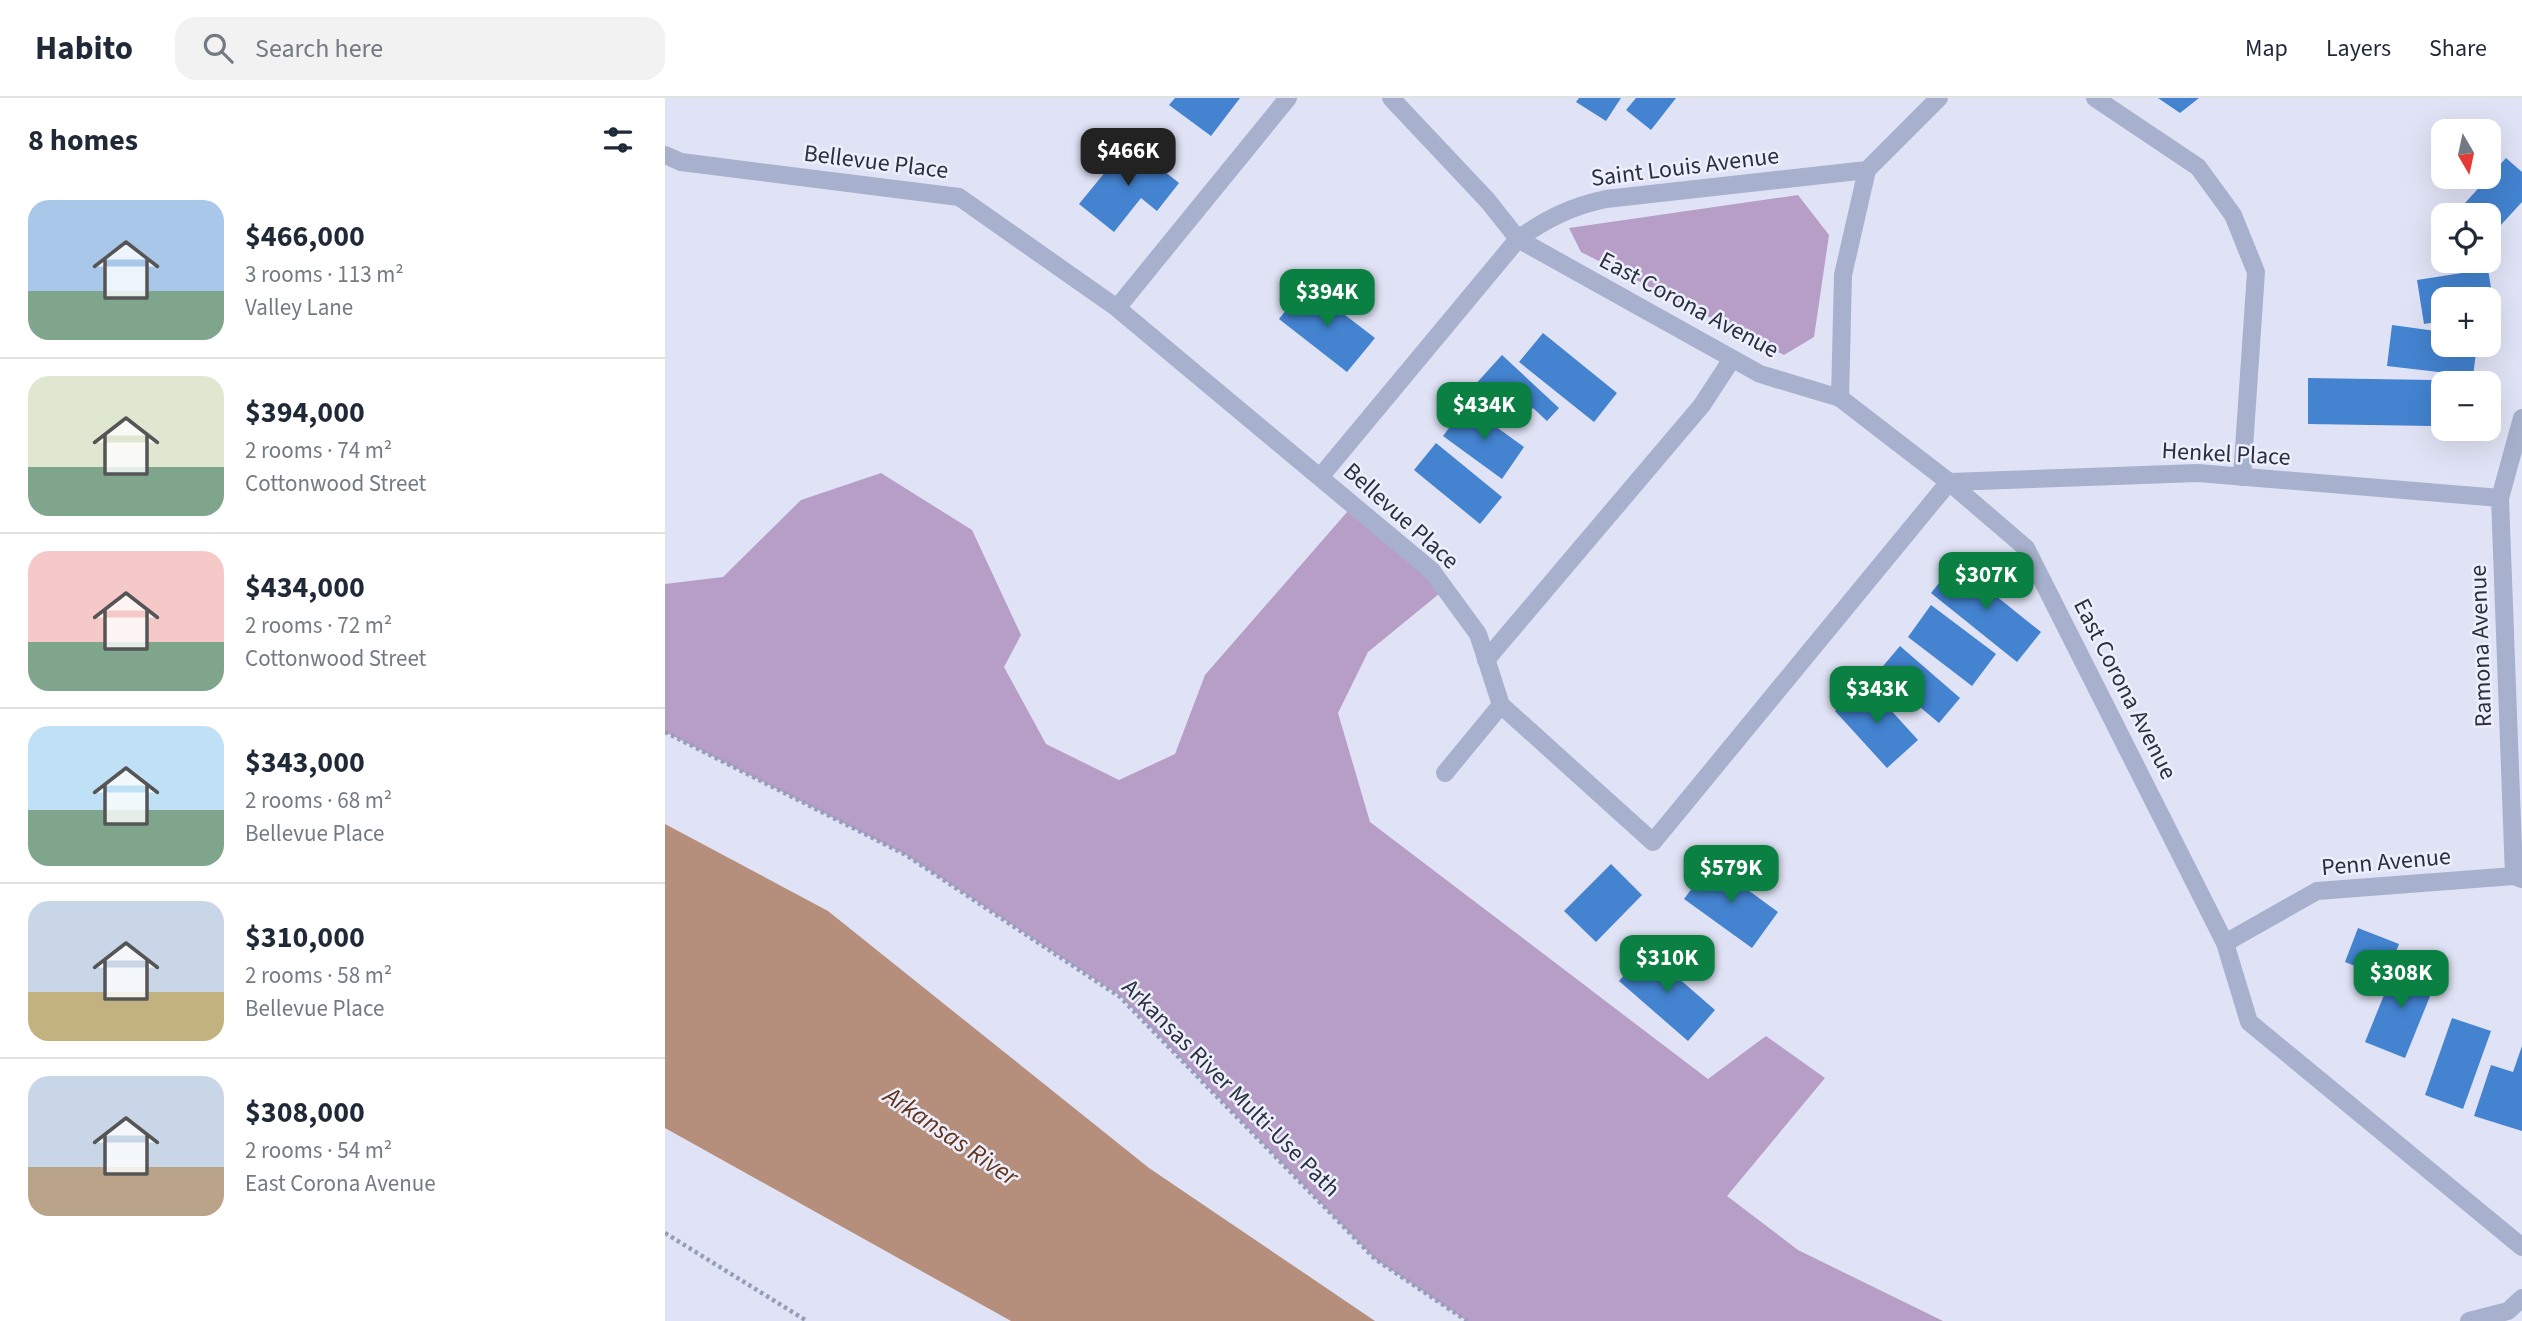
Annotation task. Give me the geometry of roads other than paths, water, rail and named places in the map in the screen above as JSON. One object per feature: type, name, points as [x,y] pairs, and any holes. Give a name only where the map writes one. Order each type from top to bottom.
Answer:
[{"type":"street","points":[[1117,308],[1288,98]]},
{"type":"street","name":"East Corona Avenue","points":[[1391,98],[1488,201],[1518,239],[1760,374],[1840,398],[1949,482],[2027,548],[2225,943],[2249,1022],[2522,1247]]},
{"type":"street","points":[[1840,398],[1843,275],[1867,170],[1940,98]]},
{"type":"street","points":[[2095,98],[2198,167],[2233,215],[2256,272],[2242,477]]},
{"type":"street","name":"Bellevue Place","points":[[665,155],[681,162],[959,197],[1117,308],[1432,571],[1478,634],[1501,705],[1653,842],[1949,482]]},
{"type":"street","name":"Saint Louis Avenue","points":[[1321,476],[1518,239],[1542,222],[1561,212],[1605,199],[1867,170]]},
{"type":"street","points":[[1486,660],[1702,405],[1732,359]]},
{"type":"street","name":"Ramona Avenue","points":[[2518,878],[2500,498],[2522,418]]},
{"type":"street","name":"Henkel Place","points":[[1949,482],[2198,473],[2500,498]]},
{"type":"street","points":[[1445,773],[1501,705]]},
{"type":"street","name":"Penn Avenue","points":[[2225,943],[2318,891],[2518,878]]},
{"type":"street","points":[[2469,1321],[2508,1311],[2522,1298]]},
{"type":"water","name":"Arkansas River","points":[[665,824],[828,911],[1149,1168],[1375,1321],[1011,1321],[665,1128]]}]
